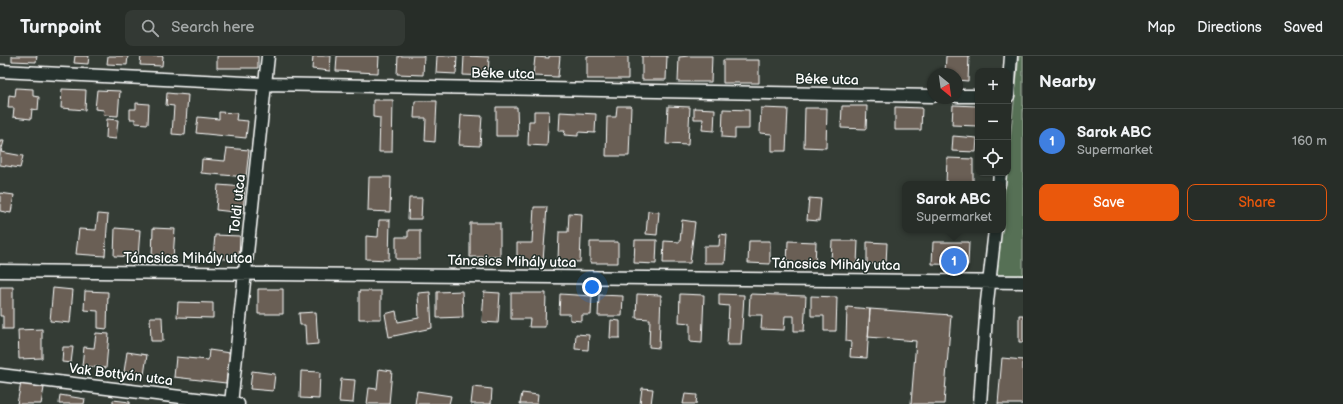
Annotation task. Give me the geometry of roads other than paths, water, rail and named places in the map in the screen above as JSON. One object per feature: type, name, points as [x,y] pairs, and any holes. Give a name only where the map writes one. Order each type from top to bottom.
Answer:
[{"type":"street","name":"Toldi utca","points":[[233,404],[244,273],[268,56]]},
{"type":"street","points":[[1010,68],[1011,56]]},
{"type":"street","name":"Béke utca","points":[[0,71],[265,84],[927,96]]},
{"type":"street","points":[[963,96],[975,96]]},
{"type":"street","points":[[980,404],[995,233]]},
{"type":"street","name":"Táncsics Mihály utca","points":[[0,271],[1023,282]]},
{"type":"street","name":"Vak Bottyán utca","points":[[0,375],[233,404]]},
{"type":"place","name":"Sarok ABC","points":[[954,261]]}]
